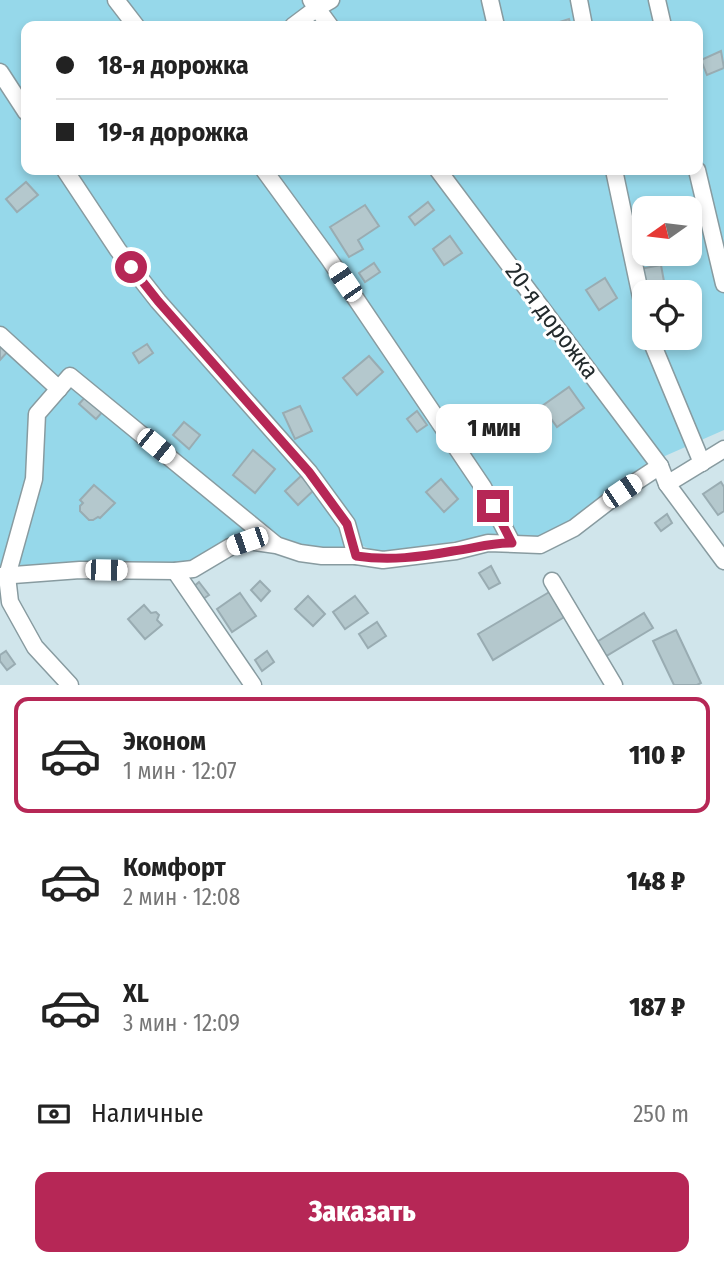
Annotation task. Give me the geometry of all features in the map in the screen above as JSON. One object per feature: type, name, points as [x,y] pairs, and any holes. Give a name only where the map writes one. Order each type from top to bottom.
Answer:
[{"type":"street","points":[[117,0],[132,21]]},
{"type":"street","points":[[298,21],[314,4],[331,0]]},
{"type":"street","points":[[490,0],[495,21]]},
{"type":"street","points":[[579,0],[583,21]]},
{"type":"street","points":[[657,0],[662,21]]},
{"type":"street","points":[[314,4],[326,21]]},
{"type":"street","points":[[0,72],[21,104]]},
{"type":"street","points":[[68,175],[118,250],[158,301],[309,472],[347,524],[356,556]]},
{"type":"street","points":[[268,175],[329,259],[483,487],[512,543]]},
{"type":"street","name":"20-я дорожка","points":[[442,175],[724,561]]},
{"type":"street","points":[[615,175],[638,280]]},
{"type":"street","points":[[698,175],[724,284]]},
{"type":"street","points":[[0,335],[59,389]]},
{"type":"street","points":[[655,350],[702,463]]},
{"type":"street","points":[[70,685],[35,647],[10,602],[3,576],[34,479],[37,414],[70,376],[276,545]]},
{"type":"street","points":[[702,463],[724,444]]},
{"type":"street","points":[[3,576],[80,570],[193,569],[230,547],[247,541],[276,545],[300,553],[383,560],[456,551],[488,543],[540,545],[574,528],[622,491],[702,463],[724,449]]},
{"type":"street","points":[[174,571],[253,685]]},
{"type":"street","points":[[552,581],[614,685]]},
{"type":"shaded area","points":[[0,0],[724,0],[724,430],[649,463],[573,522],[540,536],[486,536],[381,554],[361,545],[320,560],[240,537],[188,564],[0,570]]},
{"type":"building","points":[[721,51],[724,68],[707,75],[703,59]]},
{"type":"building","points":[[26,182],[38,195],[17,212],[6,199]]},
{"type":"building","points":[[428,202],[434,210],[415,225],[409,217]]},
{"type":"building","points":[[365,205],[379,226],[358,240],[363,249],[349,257],[330,227]]},
{"type":"building","points":[[450,236],[462,253],[444,265],[433,249]]},
{"type":"building","points":[[374,263],[380,272],[365,282],[359,273]]},
{"type":"building","points":[[661,266],[664,280],[642,280],[640,269]]},
{"type":"building","points":[[605,278],[617,298],[599,310],[586,290]]},
{"type":"building","points":[[0,342],[9,350],[0,360]]},
{"type":"building","points":[[147,344],[153,353],[139,363],[133,353]]},
{"type":"building","points":[[369,356],[383,372],[357,395],[343,378]]},
{"type":"building","points":[[569,387],[584,408],[557,427],[542,406]]},
{"type":"building","points":[[87,395],[105,409],[96,419],[79,404]]},
{"type":"building","points":[[300,406],[312,431],[295,439],[283,413]]},
{"type":"building","points":[[417,411],[427,425],[417,432],[407,419]]},
{"type":"building","points":[[184,422],[200,435],[189,449],[173,435]]},
{"type":"building","points":[[253,450],[275,469],[255,493],[233,475]]},
{"type":"building","points":[[301,476],[314,490],[298,505],[285,491]]},
{"type":"building","points":[[441,479],[458,499],[444,512],[426,492]]},
{"type":"building","points":[[721,482],[724,487],[724,511],[718,515],[703,494]]},
{"type":"building","points":[[94,485],[115,503],[100,518],[89,520],[80,511],[83,503],[80,500]]},
{"type":"building","points":[[667,514],[672,523],[661,531],[655,523]]},
{"type":"building","points":[[491,566],[500,583],[489,589],[479,573]]},
{"type":"building","points":[[260,581],[270,591],[261,601],[251,590]]},
{"type":"building","points":[[199,582],[209,595],[200,601],[191,589]]},
{"type":"building","points":[[551,591],[566,616],[493,660],[478,634]]},
{"type":"building","points":[[240,593],[256,616],[232,632],[217,609]]},
{"type":"building","points":[[308,596],[325,614],[313,626],[295,609]]},
{"type":"building","points":[[355,596],[368,613],[345,629],[333,612]]},
{"type":"building","points":[[144,605],[151,613],[156,612],[159,615],[157,620],[162,625],[145,639],[128,619]]},
{"type":"building","points":[[644,613],[653,628],[603,658],[595,643]]},
{"type":"building","points":[[377,622],[386,636],[368,648],[359,634]]},
{"type":"building","points":[[676,630],[701,683],[697,685],[674,685],[653,641]]},
{"type":"building","points":[[6,651],[15,664],[7,670],[0,661],[0,655]]},
{"type":"building","points":[[267,651],[274,662],[262,671],[255,660]]},
{"type":"route","points":[[131,267],[309,472],[347,524],[356,556],[383,560],[456,551],[488,543],[512,543],[493,506]]}]
